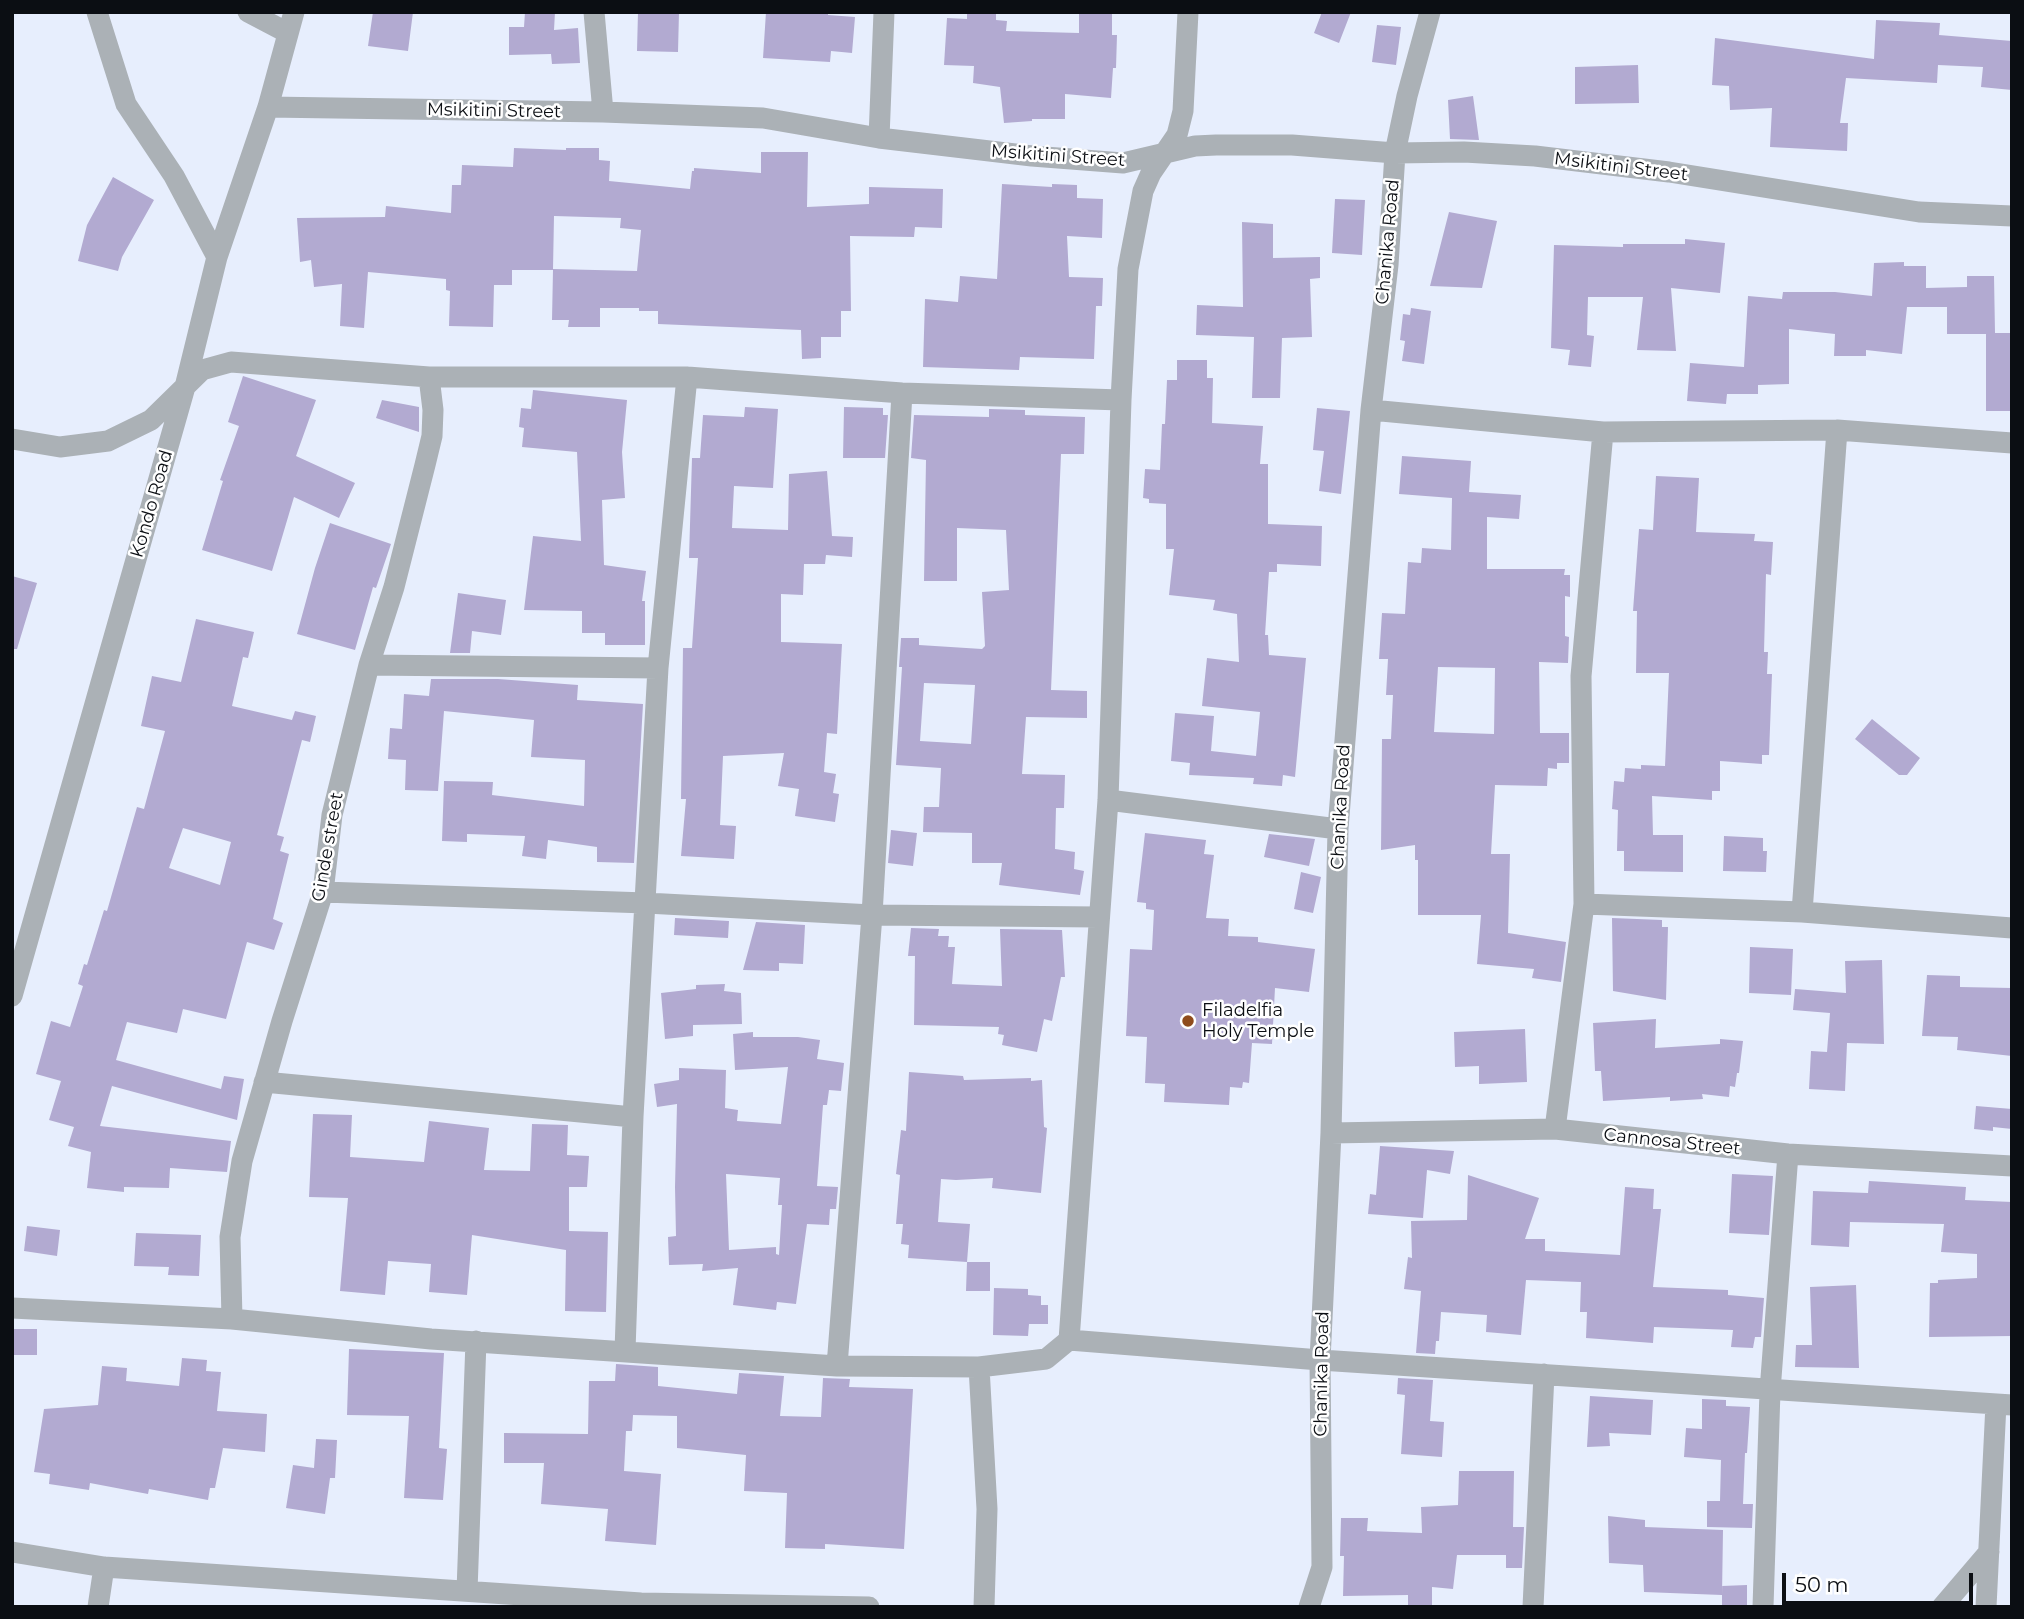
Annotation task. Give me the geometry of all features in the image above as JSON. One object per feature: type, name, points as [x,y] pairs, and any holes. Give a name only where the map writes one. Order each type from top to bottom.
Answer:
[{"type":"street","points":[[97,12],[127,104],[174,176],[218,257]]},
{"type":"street","points":[[248,12],[288,33]]},
{"type":"street","name":"Kondo Road","points":[[12,996],[185,387],[218,257],[268,107],[294,12]]},
{"type":"street","points":[[594,12],[603,112]]},
{"type":"street","points":[[879,138],[884,12]]},
{"type":"street","points":[[1069,1340],[1108,800],[1128,268],[1143,191],[1151,173],[1177,135],[1183,111],[1188,12]]},
{"type":"street","name":"Chanika Road","points":[[1309,1607],[1322,1567],[1320,1360],[1332,1133],[1338,829],[1371,411],[1388,265],[1395,153],[1430,12]]},
{"type":"street","name":"Msikitini Street","points":[[268,107],[603,112],[763,118],[879,138],[1032,156],[1123,163],[1195,146],[1216,145],[1292,145],[1395,153],[1464,152],[1535,156],[1669,172],[1919,212],[2012,216]]},
{"type":"street","points":[[12,439],[60,447],[108,441],[151,420],[202,370],[231,362],[429,377],[687,377],[902,393],[1121,400]]},
{"type":"street","name":"Ginde street","points":[[232,1319],[230,1237],[242,1161],[323,892],[332,816],[369,664],[394,587],[432,436],[433,410],[429,377]]},
{"type":"street","points":[[625,1351],[633,1117],[658,668],[687,377]]},
{"type":"street","points":[[836,1366],[872,915],[902,393]]},
{"type":"street","points":[[1371,411],[1603,432],[1837,430],[2012,443]]},
{"type":"street","points":[[1802,912],[1837,430]]},
{"type":"street","points":[[1555,1129],[1584,904],[1581,676],[1603,432]]},
{"type":"street","points":[[369,664],[658,668]]},
{"type":"street","points":[[1108,800],[1338,829]]},
{"type":"street","points":[[323,892],[646,903],[872,915],[1099,917]]},
{"type":"street","points":[[1584,904],[1802,912],[2012,928]]},
{"type":"street","points":[[264,1082],[633,1117]]},
{"type":"street","name":"Cannosa Street","points":[[1332,1133],[1555,1129],[1788,1154],[2012,1166]]},
{"type":"street","points":[[1763,1607],[1770,1391],[1788,1154]]},
{"type":"street","points":[[12,1308],[232,1319],[476,1342],[836,1366],[979,1367],[1046,1359],[1069,1340],[1770,1391],[2004,1404],[1986,1607]]},
{"type":"street","points":[[467,1591],[476,1342]]},
{"type":"street","points":[[979,1367],[987,1509],[984,1607]]},
{"type":"street","points":[[1533,1607],[1545,1374]]},
{"type":"street","points":[[12,1552],[104,1567],[641,1605],[869,1607]]},
{"type":"street","points":[[1942,1607],[1989,1552]]},
{"type":"street","points":[[98,1607],[104,1567]]},
{"type":"building","points":[[373,12],[413,12],[408,51],[368,46]]},
{"type":"building","points":[[525,12],[555,12],[554,30],[578,28],[580,63],[552,64],[551,54],[509,55],[509,27],[524,27]]},
{"type":"building","points":[[638,12],[679,12],[678,52],[637,51]]},
{"type":"building","points":[[766,12],[828,12],[828,15],[855,17],[852,53],[831,51],[830,62],[763,58]]},
{"type":"building","points":[[967,12],[996,12],[996,20],[1007,21],[1006,31],[1079,33],[1079,12],[1112,12],[1112,35],[1117,35],[1116,68],[1113,68],[1111,98],[1065,94],[1065,119],[1032,119],[1004,123],[1000,87],[973,83],[974,66],[944,65],[947,18],[967,19]]},
{"type":"building","points":[[1322,12],[1351,12],[1339,43],[1314,33]]},
{"type":"building","points":[[1876,20],[1940,23],[1939,35],[2012,41],[2012,90],[1981,87],[1983,67],[1938,65],[1937,83],[1846,78],[1840,123],[1848,123],[1847,151],[1770,147],[1772,108],[1730,110],[1729,86],[1712,85],[1715,38],[1874,59]]},
{"type":"building","points":[[1377,25],[1401,27],[1396,65],[1372,62]]},
{"type":"building","points":[[1638,65],[1639,103],[1575,104],[1575,67]]},
{"type":"building","points":[[1473,96],[1479,140],[1450,139],[1448,100]]},
{"type":"building","points":[[514,148],[599,148],[599,160],[610,161],[609,181],[690,189],[694,168],[761,173],[761,152],[808,152],[807,207],[869,204],[869,187],[943,189],[942,228],[915,227],[914,237],[850,236],[851,311],[841,311],[841,337],[821,337],[821,358],[802,359],[801,330],[658,324],[658,311],[639,311],[639,308],[600,308],[600,327],[568,327],[569,320],[552,320],[553,270],[512,270],[512,285],[494,285],[493,327],[449,326],[450,291],[446,290],[446,279],[368,272],[364,328],[340,326],[342,284],[314,287],[311,260],[300,262],[297,218],[385,217],[386,206],[451,213],[452,185],[461,185],[462,165],[513,167]],"holes":[[[554,216],[621,218],[620,228],[641,230],[637,271],[553,269]]]},
{"type":"building","points":[[113,177],[154,200],[122,257],[118,271],[78,261],[87,225]]},
{"type":"building","points":[[1002,184],[1052,187],[1052,184],[1077,185],[1077,198],[1103,199],[1102,238],[1067,236],[1069,277],[1103,278],[1102,306],[1096,306],[1094,359],[1020,357],[1019,370],[923,367],[925,299],[958,302],[960,276],[997,279]]},
{"type":"building","points":[[1335,199],[1365,200],[1362,255],[1332,253]]},
{"type":"building","points":[[1449,212],[1497,221],[1482,288],[1430,286]]},
{"type":"building","points":[[1242,222],[1273,224],[1273,258],[1320,257],[1320,278],[1310,279],[1312,337],[1282,338],[1280,398],[1252,398],[1254,337],[1196,335],[1197,305],[1243,307]]},
{"type":"building","points":[[1685,239],[1725,243],[1720,293],[1671,288],[1676,351],[1637,350],[1643,297],[1588,297],[1587,335],[1594,336],[1591,367],[1568,365],[1570,350],[1551,348],[1554,245],[1623,247],[1623,244],[1685,244]]},
{"type":"building","points":[[1904,262],[1904,266],[1926,266],[1926,288],[1967,287],[1967,276],[1994,276],[1995,333],[2012,333],[2012,411],[1986,411],[1986,334],[1947,334],[1947,307],[1907,307],[1902,354],[1866,350],[1866,356],[1834,356],[1835,334],[1789,329],[1789,384],[1758,385],[1758,394],[1727,394],[1726,404],[1687,401],[1690,363],[1744,367],[1748,296],[1782,299],[1783,292],[1835,292],[1872,296],[1874,263]]},
{"type":"building","points":[[1411,308],[1431,311],[1424,364],[1402,361],[1405,341],[1400,340],[1403,314],[1410,315]]},
{"type":"building","points":[[1177,360],[1207,360],[1207,378],[1213,378],[1212,423],[1263,426],[1260,464],[1268,464],[1268,524],[1322,526],[1321,566],[1277,564],[1277,572],[1269,572],[1265,635],[1268,635],[1269,655],[1306,658],[1295,777],[1283,775],[1282,786],[1253,784],[1254,778],[1189,775],[1190,763],[1171,761],[1175,713],[1214,716],[1211,751],[1256,756],[1260,712],[1202,706],[1207,658],[1239,662],[1237,614],[1213,610],[1215,600],[1169,595],[1174,549],[1166,549],[1166,504],[1149,503],[1149,499],[1143,498],[1145,469],[1160,470],[1167,380],[1177,380]]},
{"type":"building","points":[[243,376],[316,400],[296,456],[355,483],[339,518],[294,497],[272,571],[202,550],[223,481],[220,480],[239,426],[228,422]]},
{"type":"building","points":[[533,390],[627,400],[622,452],[625,498],[602,500],[604,565],[646,571],[642,601],[645,601],[645,645],[605,645],[605,633],[582,633],[582,611],[524,610],[533,536],[581,541],[577,452],[522,447],[524,428],[519,427],[521,408],[531,409]]},
{"type":"building","points":[[382,400],[419,407],[419,432],[376,418]]},
{"type":"building","points":[[745,407],[778,409],[773,488],[734,486],[732,528],[788,530],[789,474],[827,471],[832,536],[853,537],[852,557],[826,555],[825,564],[804,564],[803,595],[781,594],[781,642],[842,644],[837,734],[827,733],[824,772],[836,774],[833,793],[839,794],[835,822],[795,816],[799,789],[778,786],[784,753],[723,756],[720,825],[736,826],[734,859],[681,856],[686,799],[681,799],[683,648],[692,648],[698,558],[689,558],[692,458],[700,458],[703,415],[744,417]]},
{"type":"building","points":[[844,407],[883,408],[883,415],[888,415],[885,458],[843,458]]},
{"type":"building","points":[[1317,408],[1350,411],[1341,494],[1319,491],[1324,451],[1313,450]]},
{"type":"building","points":[[989,409],[1025,410],[1025,415],[1085,417],[1084,454],[1061,454],[1051,690],[1087,691],[1087,718],[1026,717],[1022,774],[1065,775],[1064,808],[1056,808],[1055,849],[1075,852],[1074,869],[1084,871],[1080,895],[999,885],[1002,863],[972,863],[972,833],[923,832],[924,807],[939,807],[941,768],[896,765],[902,667],[899,667],[901,638],[919,638],[919,645],[982,649],[985,646],[982,592],[1009,590],[1006,530],[957,528],[957,581],[924,581],[926,460],[911,458],[914,415],[989,417]],"holes":[[[924,683],[975,685],[971,744],[920,741]]]},
{"type":"building","points":[[1402,456],[1471,461],[1469,492],[1521,495],[1519,519],[1487,517],[1487,569],[1565,569],[1564,575],[1570,575],[1570,597],[1565,596],[1565,636],[1569,637],[1568,663],[1539,662],[1540,733],[1569,733],[1569,763],[1557,763],[1557,769],[1548,768],[1547,786],[1495,785],[1491,854],[1510,854],[1508,933],[1566,942],[1561,982],[1532,978],[1534,969],[1477,964],[1481,915],[1418,915],[1418,860],[1415,860],[1415,845],[1381,850],[1382,739],[1391,739],[1393,695],[1386,695],[1388,659],[1379,659],[1382,613],[1405,614],[1408,562],[1421,563],[1422,548],[1451,550],[1452,498],[1399,494]],"holes":[[[1438,667],[1495,668],[1494,734],[1434,732]]]},
{"type":"building","points":[[1656,476],[1699,478],[1696,532],[1755,534],[1754,541],[1773,542],[1771,575],[1766,574],[1764,652],[1768,652],[1767,674],[1772,674],[1769,755],[1762,755],[1762,764],[1720,761],[1720,791],[1712,791],[1712,800],[1652,796],[1653,835],[1683,835],[1683,872],[1624,871],[1624,851],[1617,851],[1618,810],[1612,809],[1614,781],[1624,782],[1625,768],[1641,769],[1641,765],[1665,766],[1669,673],[1636,673],[1637,611],[1633,611],[1639,529],[1653,530]]},
{"type":"building","points":[[330,523],[391,544],[376,588],[373,587],[355,650],[297,634]]},
{"type":"building","points":[[12,576],[37,583],[17,649],[12,649]]},
{"type":"building","points":[[458,593],[506,600],[501,635],[472,631],[470,653],[450,653]]},
{"type":"building","points":[[196,619],[254,632],[248,658],[243,657],[232,706],[292,720],[295,711],[316,716],[310,742],[302,740],[277,835],[284,837],[280,851],[289,854],[273,919],[283,923],[274,950],[247,942],[226,1019],[183,1009],[177,1033],[127,1022],[116,1060],[221,1089],[224,1076],[244,1079],[237,1120],[112,1086],[100,1126],[231,1141],[227,1172],[170,1168],[169,1188],[124,1187],[124,1192],[87,1188],[91,1152],[68,1146],[74,1127],[49,1120],[61,1081],[36,1074],[51,1021],[70,1027],[83,986],[78,984],[84,964],[87,965],[104,910],[107,911],[137,807],[144,809],[165,731],[141,726],[152,676],[181,682]],"holes":[[[183,828],[231,842],[220,885],[169,868]]]},
{"type":"building","points":[[431,679],[498,679],[578,685],[577,700],[643,704],[634,863],[597,862],[597,847],[548,840],[546,859],[522,856],[525,836],[467,834],[467,842],[442,841],[444,781],[493,782],[492,795],[584,806],[585,760],[531,757],[534,720],[444,711],[438,791],[405,790],[406,760],[388,759],[390,728],[402,729],[404,694],[429,696]]},
{"type":"building","points":[[1872,719],[1920,758],[1907,775],[1899,775],[1855,739]]},
{"type":"building","points":[[891,830],[917,833],[913,866],[888,863]]},
{"type":"building","points":[[1145,833],[1206,840],[1204,854],[1214,855],[1206,918],[1229,919],[1228,936],[1258,937],[1258,942],[1315,949],[1309,992],[1275,988],[1272,1044],[1252,1043],[1249,1083],[1243,1082],[1242,1088],[1230,1087],[1229,1105],[1164,1102],[1165,1084],[1145,1083],[1147,1037],[1126,1036],[1130,949],[1152,950],[1154,910],[1146,909],[1146,903],[1137,902]]},
{"type":"building","points":[[1269,834],[1315,839],[1309,866],[1264,857]]},
{"type":"building","points":[[1724,836],[1763,838],[1763,851],[1767,851],[1766,872],[1723,871]]},
{"type":"building","points":[[1301,872],[1321,877],[1313,913],[1294,909]]},
{"type":"building","points":[[675,918],[729,921],[728,938],[674,935]]},
{"type":"building","points":[[1612,918],[1662,920],[1662,927],[1668,927],[1666,1000],[1613,991]]},
{"type":"building","points":[[756,922],[805,925],[803,964],[779,963],[779,971],[743,970]]},
{"type":"building","points":[[911,928],[939,929],[938,936],[949,936],[948,947],[955,947],[952,984],[1002,986],[1000,929],[1062,930],[1065,977],[1061,977],[1052,1021],[1044,1019],[1037,1052],[1002,1045],[1004,1035],[998,1034],[999,1027],[914,1025],[915,956],[908,956]]},
{"type":"building","points":[[1750,947],[1793,949],[1791,995],[1749,993]]},
{"type":"building","points":[[1882,960],[1884,1044],[1847,1043],[1845,1091],[1809,1089],[1811,1051],[1827,1052],[1830,1013],[1793,1010],[1795,989],[1846,993],[1845,961]]},
{"type":"building","points":[[1927,975],[1960,976],[1960,987],[2012,988],[2012,1056],[1957,1050],[1958,1037],[1922,1036]]},
{"type":"building","points":[[725,984],[724,991],[741,993],[742,1024],[693,1025],[693,1036],[665,1039],[661,993],[696,989],[696,985]]},
{"type":"building","points":[[1656,1019],[1655,1048],[1720,1044],[1720,1039],[1743,1041],[1739,1073],[1735,1087],[1730,1086],[1729,1097],[1702,1094],[1703,1099],[1670,1101],[1670,1097],[1603,1101],[1601,1071],[1595,1071],[1593,1023]]},
{"type":"building","points":[[1525,1029],[1527,1082],[1479,1084],[1479,1066],[1455,1067],[1454,1032]]},
{"type":"building","points":[[753,1032],[753,1037],[820,1040],[817,1059],[844,1063],[841,1091],[829,1090],[827,1105],[823,1105],[817,1186],[838,1187],[836,1209],[830,1209],[829,1225],[807,1224],[796,1304],[777,1302],[776,1310],[733,1305],[738,1268],[702,1271],[703,1264],[669,1265],[668,1237],[676,1236],[677,1104],[657,1107],[654,1084],[679,1080],[679,1068],[726,1070],[725,1108],[738,1110],[737,1121],[781,1124],[788,1067],[735,1070],[733,1034]],"holes":[[[726,1174],[780,1178],[778,1205],[782,1205],[779,1255],[776,1254],[776,1247],[729,1250]]]},
{"type":"building","points":[[909,1072],[963,1076],[964,1080],[1042,1080],[1044,1127],[1047,1128],[1041,1193],[992,1188],[993,1178],[941,1179],[938,1222],[970,1224],[967,1262],[908,1258],[909,1245],[901,1244],[903,1224],[896,1224],[900,1175],[896,1174],[901,1130],[906,1131]]},
{"type":"building","points":[[1976,1106],[2012,1109],[2012,1129],[1974,1129]]},
{"type":"building","points":[[313,1114],[352,1115],[350,1157],[424,1162],[429,1121],[489,1128],[484,1170],[530,1171],[532,1124],[568,1125],[567,1155],[589,1156],[587,1187],[569,1187],[569,1231],[608,1232],[606,1312],[565,1311],[566,1250],[472,1235],[467,1295],[429,1292],[431,1264],[388,1261],[385,1295],[340,1291],[348,1198],[309,1197]]},
{"type":"building","points":[[1380,1146],[1454,1151],[1450,1174],[1427,1170],[1423,1218],[1368,1214],[1370,1194],[1376,1195]]},
{"type":"building","points":[[1732,1174],[1773,1176],[1769,1235],[1729,1233]]},
{"type":"building","points":[[1468,1175],[1539,1198],[1525,1239],[1545,1239],[1545,1251],[1620,1255],[1625,1187],[1654,1189],[1653,1209],[1661,1209],[1653,1287],[1728,1290],[1728,1295],[1764,1298],[1761,1337],[1755,1337],[1753,1348],[1731,1347],[1733,1330],[1654,1327],[1653,1343],[1586,1338],[1587,1312],[1580,1312],[1581,1282],[1526,1280],[1521,1335],[1486,1332],[1487,1315],[1441,1312],[1439,1341],[1436,1341],[1435,1354],[1416,1353],[1421,1291],[1404,1289],[1408,1257],[1412,1258],[1411,1221],[1467,1220]]},
{"type":"building","points":[[1869,1181],[1966,1187],[1965,1200],[2012,1202],[2012,1336],[1929,1337],[1930,1283],[1938,1283],[1938,1280],[1977,1278],[1977,1254],[1941,1252],[1944,1224],[1850,1222],[1849,1247],[1811,1245],[1813,1191],[1868,1193]]},
{"type":"building","points":[[27,1226],[60,1230],[57,1256],[24,1251]]},
{"type":"building","points":[[136,1233],[201,1235],[199,1276],[168,1275],[169,1267],[134,1266]]},
{"type":"building","points":[[967,1262],[990,1262],[990,1291],[966,1291]]},
{"type":"building","points":[[1856,1285],[1859,1368],[1795,1367],[1796,1345],[1812,1345],[1810,1287]]},
{"type":"building","points":[[994,1288],[1028,1289],[1028,1295],[1041,1296],[1041,1305],[1048,1305],[1048,1324],[1029,1324],[1028,1336],[993,1335]]},
{"type":"building","points":[[12,1329],[37,1329],[37,1355],[12,1355]]},
{"type":"building","points":[[349,1349],[444,1353],[439,1448],[447,1449],[443,1500],[404,1498],[409,1416],[347,1415]]},
{"type":"building","points":[[182,1358],[207,1360],[206,1371],[221,1372],[217,1411],[267,1414],[265,1452],[223,1448],[215,1488],[210,1488],[208,1500],[149,1489],[148,1494],[90,1483],[89,1490],[49,1484],[50,1474],[34,1472],[44,1409],[98,1405],[102,1366],[127,1368],[126,1381],[179,1386]]},
{"type":"building","points":[[616,1364],[658,1367],[658,1386],[737,1394],[739,1373],[784,1376],[780,1416],[821,1417],[823,1378],[850,1379],[849,1387],[913,1389],[904,1549],[825,1544],[825,1549],[785,1548],[787,1493],[744,1491],[746,1455],[677,1448],[677,1416],[633,1415],[632,1431],[626,1431],[624,1471],[661,1474],[656,1545],[605,1541],[608,1509],[541,1504],[544,1463],[504,1463],[504,1433],[588,1434],[589,1381],[615,1381]]},
{"type":"building","points":[[1398,1378],[1433,1380],[1430,1421],[1444,1422],[1442,1457],[1401,1454],[1405,1395],[1397,1394]]},
{"type":"building","points":[[1590,1396],[1653,1400],[1651,1435],[1609,1433],[1610,1446],[1587,1447]]},
{"type":"building","points":[[1702,1399],[1726,1400],[1726,1406],[1750,1407],[1743,1504],[1753,1504],[1752,1528],[1707,1527],[1707,1501],[1720,1501],[1721,1460],[1684,1457],[1686,1428],[1702,1429]]},
{"type":"building","points":[[316,1439],[337,1440],[335,1478],[330,1478],[325,1514],[286,1508],[293,1465],[314,1468]]},
{"type":"building","points":[[1459,1471],[1514,1471],[1513,1527],[1524,1527],[1522,1568],[1506,1568],[1506,1555],[1457,1555],[1453,1589],[1432,1587],[1432,1607],[1408,1607],[1408,1595],[1343,1596],[1341,1518],[1368,1518],[1367,1531],[1422,1533],[1421,1507],[1458,1505]]},
{"type":"building","points":[[1608,1516],[1645,1520],[1645,1527],[1723,1530],[1722,1595],[1644,1592],[1643,1565],[1609,1563]]},
{"type":"building","points":[[1747,1585],[1747,1607],[1722,1607],[1722,1586]]},
{"type":"place","name":"Filadelfia Holy Temple","points":[[1188,1021]]}]
